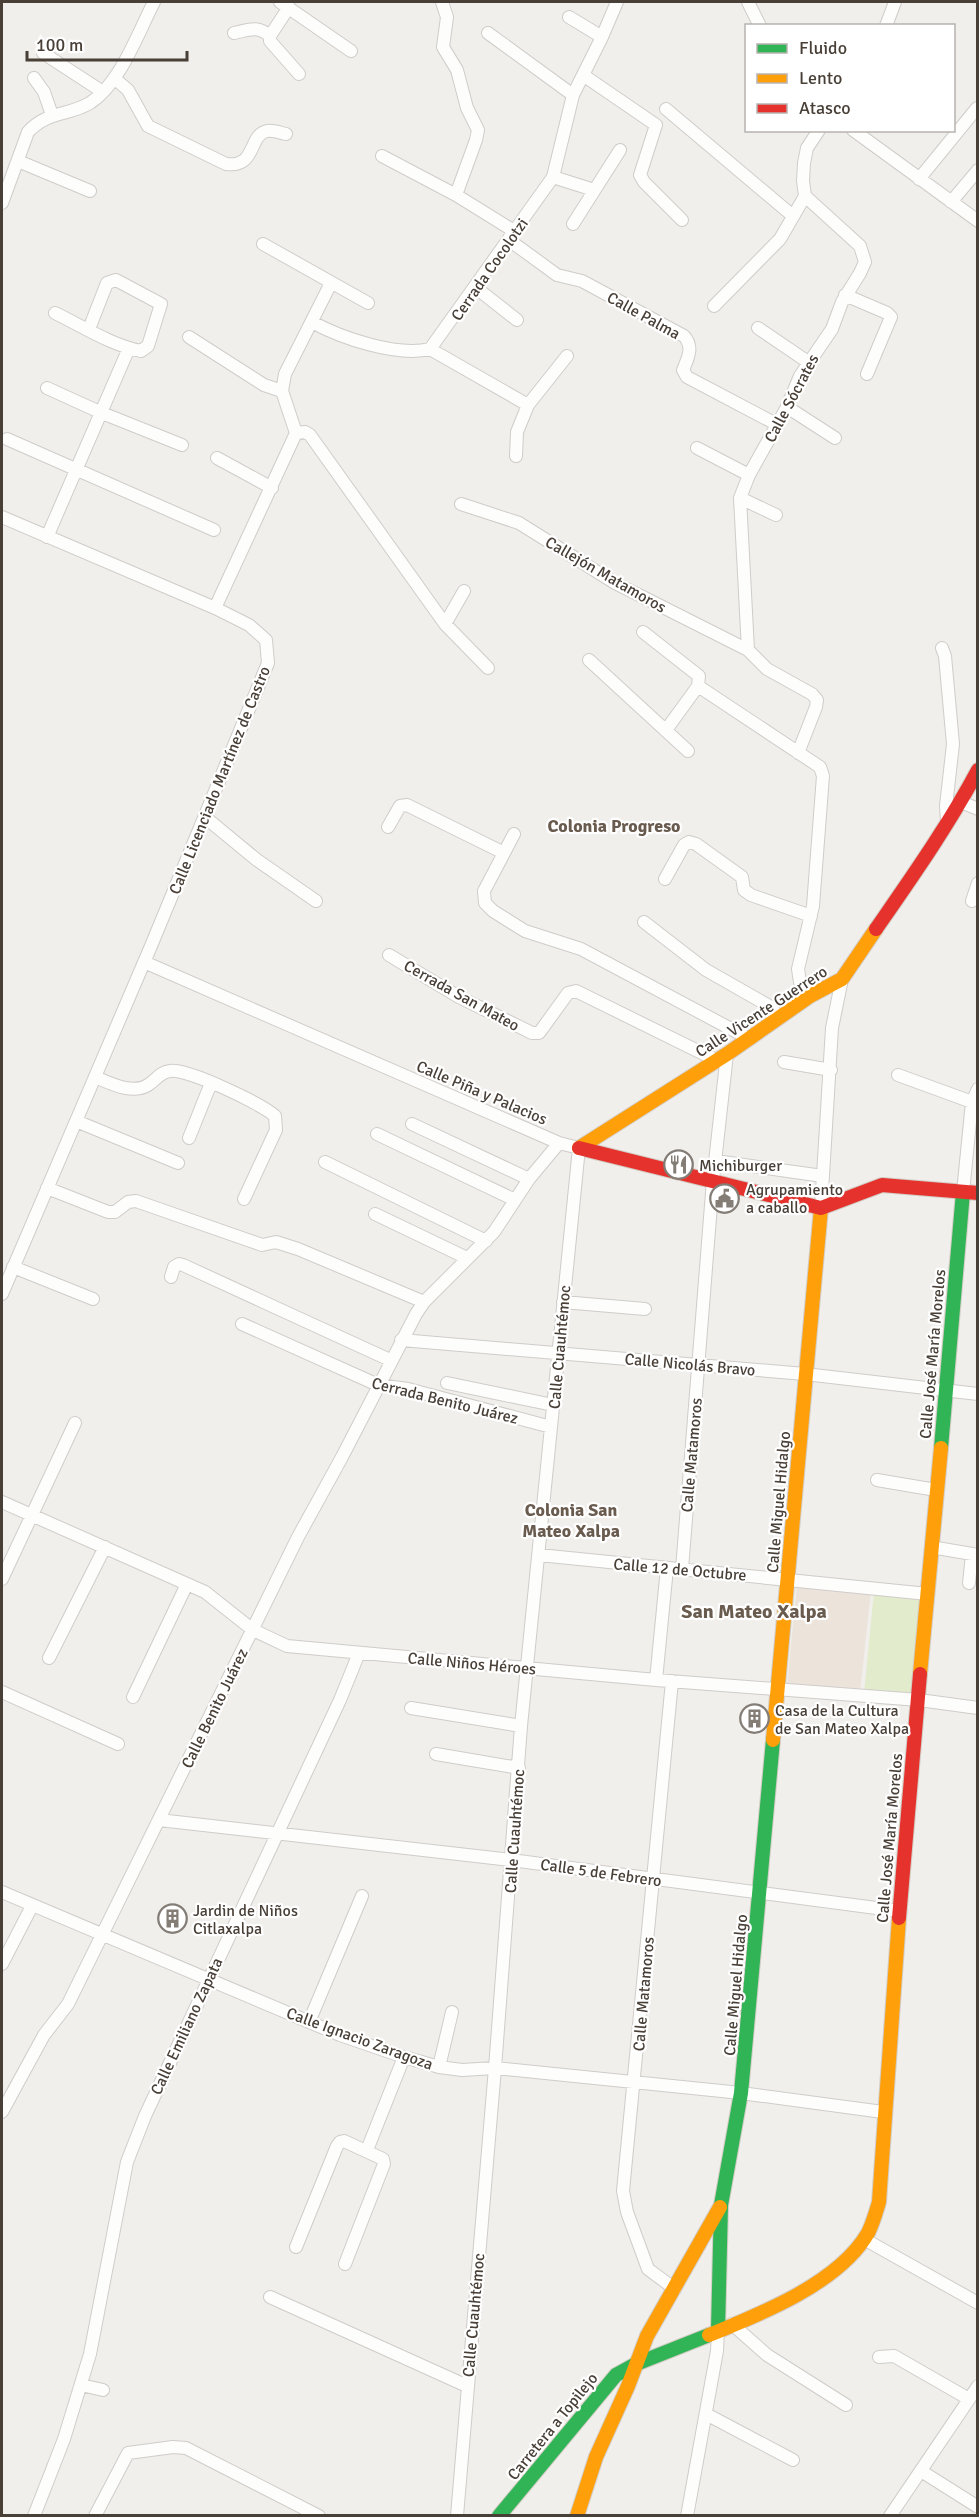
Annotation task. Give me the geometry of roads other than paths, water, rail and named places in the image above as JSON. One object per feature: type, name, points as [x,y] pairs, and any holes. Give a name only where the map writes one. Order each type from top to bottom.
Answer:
[{"type":"main road","name":"Calle Vicente Guerrero","points":[[579,1148],[722,1057],[810,996],[842,979],[948,822],[978,770]]},
{"type":"main road","name":"Calle Piña y Palacios","points":[[579,1148],[821,1208]]},
{"type":"main road","points":[[821,1208],[882,1185],[978,1193]]},
{"type":"main road","name":"Calle José María Morelos","points":[[718,2330],[774,2307],[812,2286],[838,2267],[864,2239],[874,2221],[879,2202],[883,2112],[899,1911],[963,1192]]},
{"type":"main road","name":"Calle Miguel Hidalgo","points":[[718,2330],[721,2205],[741,2093],[821,1208]]},
{"type":"main road","name":"Calle Miguel Hidalgo","points":[[577,2516],[596,2457],[628,2386],[647,2336],[721,2205]]},
{"type":"main road","name":"Carretera a Topilejo","points":[[500,2516],[616,2375],[636,2364],[718,2330]]},
{"type":"street","points":[[2,203],[4,188],[18,161],[28,132],[36,124],[52,115],[82,107],[103,92],[114,78],[154,2]]},
{"type":"street","points":[[442,2],[447,17],[443,47],[458,70],[467,108],[478,130],[456,195]]},
{"type":"street","name":"Cerrada Cocolotzi","points":[[430,349],[553,177],[573,95],[617,2]]},
{"type":"street","points":[[748,2],[759,24]]},
{"type":"street","points":[[887,24],[895,2]]},
{"type":"street","points":[[299,74],[270,41],[284,4],[351,51]]},
{"type":"street","points":[[569,17],[602,37]]},
{"type":"street","points":[[234,33],[256,28],[262,29],[270,36]]},
{"type":"street","points":[[488,33],[573,95]]},
{"type":"street","points":[[43,53],[103,92]]},
{"type":"street","points":[[583,75],[653,122],[656,129],[640,175],[682,220]]},
{"type":"street","points":[[34,78],[44,92],[52,115]]},
{"type":"street","points":[[114,78],[128,90],[148,126],[226,164],[236,165],[243,162],[261,134],[268,130],[286,134]]},
{"type":"street","points":[[919,179],[977,108]]},
{"type":"street","points":[[666,109],[793,216]]},
{"type":"street","points":[[714,306],[780,238],[805,196],[802,181],[804,163],[807,148],[818,132]]},
{"type":"street","points":[[856,132],[978,221]]},
{"type":"street","points":[[573,224],[620,150]]},
{"type":"street","name":"Calle Palma","points":[[382,156],[456,195],[511,235],[557,275],[582,281],[684,336],[689,342],[690,350],[683,370],[687,377],[778,424]]},
{"type":"street","points":[[18,161],[90,190]]},
{"type":"street","points":[[951,202],[978,170]]},
{"type":"street","points":[[553,177],[594,190]]},
{"type":"street","name":"Calle Sócrates","points":[[744,486],[787,407],[808,362],[832,329],[845,295],[861,273],[865,262],[860,246],[805,196]]},
{"type":"street","points":[[263,244],[368,303]]},
{"type":"street","points":[[55,313],[129,348],[141,351],[146,349],[161,304],[127,285],[111,280],[107,283],[89,329]]},
{"type":"street","points":[[215,608],[296,433],[282,391],[285,374],[331,283]]},
{"type":"street","points":[[475,287],[517,320]]},
{"type":"street","points":[[845,295],[891,317],[867,374]]},
{"type":"street","points":[[312,321],[348,339],[398,349],[423,351],[430,349],[528,405]]},
{"type":"street","points":[[758,328],[808,362]]},
{"type":"street","points":[[189,337],[264,385],[282,391]]},
{"type":"street","points":[[47,537],[129,348]]},
{"type":"street","points":[[516,456],[517,432],[528,405],[567,356]]},
{"type":"street","points":[[46,387],[102,413],[183,445]]},
{"type":"street","points":[[787,407],[835,438]]},
{"type":"street","points":[[296,433],[305,432],[310,435],[445,624],[488,668]]},
{"type":"street","points":[[7,439],[214,530]]},
{"type":"street","points":[[697,448],[776,515]]},
{"type":"street","points":[[217,458],[272,488]]},
{"type":"street","points":[[744,486],[748,650]]},
{"type":"street","name":"Callejón Matamoros","points":[[461,504],[519,523],[615,583],[748,650],[768,669],[812,694],[817,700],[816,707],[798,753]]},
{"type":"street","name":"Calle Licenciado Martínez de Castro","points":[[2,517],[215,608],[259,632],[268,648],[268,663],[206,818],[2,1294]]},
{"type":"street","points":[[445,624],[464,591]]},
{"type":"street","points":[[643,632],[699,676],[698,686],[666,730]]},
{"type":"street","points":[[942,648],[945,656],[953,744],[946,807],[948,822]]},
{"type":"street","points":[[589,660],[688,751]]},
{"type":"street","points":[[698,686],[820,767],[823,776],[811,916],[798,969],[800,982],[810,996]]},
{"type":"street","points":[[961,802],[978,809]]},
{"type":"street","points":[[388,827],[400,806],[407,805],[504,853]]},
{"type":"street","points":[[206,818],[257,860],[316,901]]},
{"type":"street","points":[[514,834],[484,891],[485,903],[493,911],[525,931],[580,949],[747,1038]]},
{"type":"street","points":[[665,879],[684,845],[688,842],[696,844],[742,877],[744,890],[751,895],[811,916]]},
{"type":"street","points":[[972,901],[978,883]]},
{"type":"street","points":[[644,922],[706,970],[771,1006],[779,1018]]},
{"type":"street","name":"Cerrada San Mateo","points":[[389,955],[459,997],[532,1033],[539,1033],[568,993],[576,991],[722,1057]]},
{"type":"street","name":"Calle Piña y Palacios","points":[[144,962],[559,1143],[579,1148]]},
{"type":"street","name":"Calle Miguel Hidalgo","points":[[821,1208],[832,1029],[842,979]]},
{"type":"street","name":"Calle Matamoros","points":[[682,1569],[716,1161],[722,1057]]},
{"type":"street","points":[[784,1062],[831,1070]]},
{"type":"street","points":[[95,1077],[131,1090],[147,1086],[162,1073],[173,1070],[212,1083],[267,1108],[275,1116],[276,1130],[244,1200]]},
{"type":"street","points":[[898,1075],[972,1102]]},
{"type":"street","points":[[189,1138],[212,1083]]},
{"type":"street","points":[[963,1192],[972,1102],[978,1089]]},
{"type":"street","points":[[76,1121],[178,1163]]},
{"type":"street","points":[[412,1124],[529,1179]]},
{"type":"street","points":[[377,1134],[515,1200]]},
{"type":"street","name":"Calle Benito Juárez","points":[[2,2112],[44,2035],[68,2004],[298,1537],[342,1457],[401,1340],[424,1302],[486,1240],[529,1179],[559,1143]]},
{"type":"street","name":"Calle Cuauhtémoc","points":[[457,2516],[512,1860],[521,1726],[579,1148]]},
{"type":"street","points":[[716,1161],[823,1176]]},
{"type":"street","points":[[325,1162],[486,1240]]},
{"type":"street","points":[[47,1188],[108,1212],[115,1212],[128,1202],[136,1201],[262,1245],[276,1242],[424,1302]]},
{"type":"street","points":[[375,1214],[467,1258]]},
{"type":"street","points":[[171,1277],[174,1267],[179,1264],[183,1265],[390,1360]]},
{"type":"street","points":[[13,1267],[93,1299]]},
{"type":"street","points":[[563,1302],[645,1309]]},
{"type":"street","name":"Cerrada Benito Juárez","points":[[242,1324],[378,1385],[408,1389],[551,1427]]},
{"type":"street","name":"Calle Nicolás Bravo","points":[[401,1340],[805,1374],[978,1394]]},
{"type":"street","points":[[447,1383],[553,1405]]},
{"type":"street","points":[[2,1579],[75,1423]]},
{"type":"street","points":[[877,1480],[936,1490]]},
{"type":"street","name":"Calle Niños Héroes","points":[[2,1502],[205,1592],[253,1630],[287,1646],[672,1682],[919,1700],[978,1708]]},
{"type":"street","points":[[50,1658],[105,1547]]},
{"type":"street","points":[[931,1547],[975,1555],[969,1583]]},
{"type":"street","name":"Calle 12 de Octubre","points":[[539,1556],[928,1594]]},
{"type":"street","points":[[656,1680],[667,1568]]},
{"type":"street","points":[[133,1697],[187,1584]]},
{"type":"street","name":"Calle Emiliano Zapata","points":[[34,2516],[64,2439],[90,2354],[127,2162],[145,2116],[340,1700],[359,1653]]},
{"type":"street","name":"Calle Matamoros","points":[[672,1682],[623,2191],[624,2202],[648,2269],[675,2289]]},
{"type":"street","points":[[2,1692],[118,1744]]},
{"type":"street","points":[[411,1707],[521,1726]]},
{"type":"street","points":[[436,1754],[519,1768]]},
{"type":"street","name":"Calle 5 de Febrero","points":[[159,1820],[512,1860],[899,1911]]},
{"type":"street","name":"Calle Ignacio Zaragoza","points":[[2,1892],[309,2022],[404,2057],[439,2067],[462,2070],[495,2068],[635,2082],[741,2093],[883,2112]]},
{"type":"street","points":[[309,2022],[363,1896]]},
{"type":"street","points":[[2,1964],[32,1906]]},
{"type":"street","points":[[439,2067],[452,2012]]},
{"type":"street","points":[[367,2150],[404,2057]]},
{"type":"street","points":[[296,2247],[340,2142],[344,2141],[383,2159],[384,2164],[345,2264]]},
{"type":"street","points":[[864,2239],[978,2303]]},
{"type":"street","points":[[270,2297],[467,2386]]},
{"type":"street","points":[[732,2324],[767,2355],[846,2405]]},
{"type":"street","points":[[687,2516],[717,2351],[718,2330]]},
{"type":"street","points":[[879,2357],[894,2356],[974,2393],[890,2516]]},
{"type":"street","points":[[81,2385],[103,2390]]},
{"type":"street","points":[[706,2414],[793,2460]]},
{"type":"street","points":[[95,2516],[128,2453],[173,2447],[186,2448],[319,2516]]},
{"type":"street","points":[[921,2470],[978,2507]]},
{"type":"place","name":"Michiburger","points":[[678,1165]]},
{"type":"place","name":"Agrupamiento a caballo","points":[[725,1198]]},
{"type":"place","name":"Casa de la Cultura de San Mateo Xalpa","points":[[754,1719]]},
{"type":"place","name":"Jardin de Niños Citlaxalpa","points":[[172,1919]]},
{"type":"district","name":"Colonia Progreso","points":[[614,826]]},
{"type":"district","name":"Colonia San Mateo Xalpa","points":[[571,1520]]},
{"type":"district","name":"San Mateo Xalpa","points":[[754,1611]]}]
